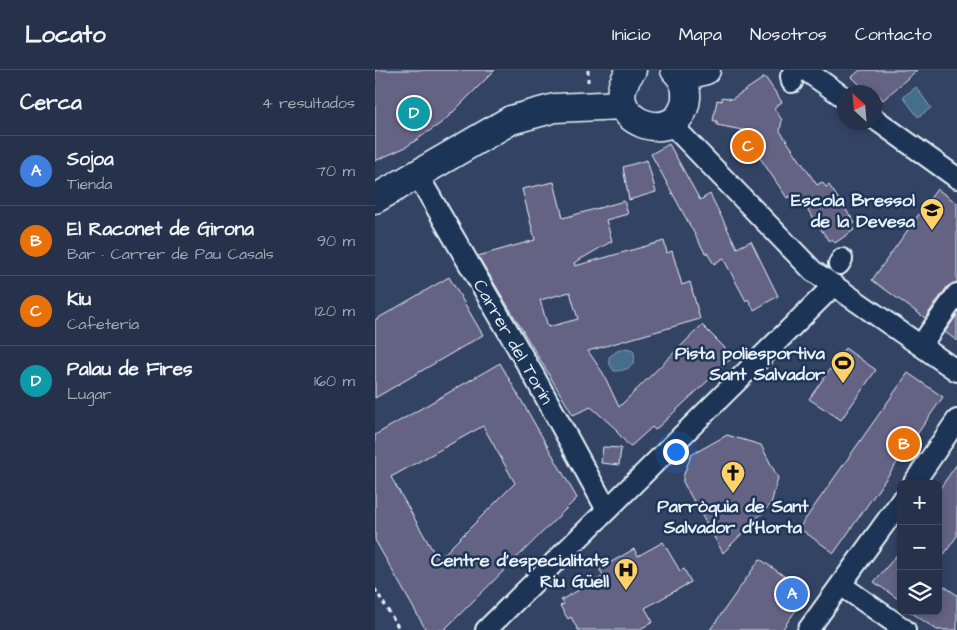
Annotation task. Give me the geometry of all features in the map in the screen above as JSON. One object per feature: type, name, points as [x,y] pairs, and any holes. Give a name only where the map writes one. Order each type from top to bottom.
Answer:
[{"type":"street","points":[[632,70],[623,86],[623,105],[634,120],[646,126],[661,126],[670,123],[680,114],[687,92],[688,72]]},
{"type":"street","points":[[796,76],[837,94]]},
{"type":"street","points":[[375,199],[511,120],[555,108],[623,105]]},
{"type":"street","points":[[670,123],[813,271],[957,372]]},
{"type":"street","points":[[882,125],[957,178]]},
{"type":"street","name":"Carrer del Torín","points":[[417,174],[534,376],[607,510]]},
{"type":"street","points":[[486,630],[834,285]]},
{"type":"street","points":[[921,345],[957,294]]},
{"type":"street","points":[[916,480],[957,420]]},
{"type":"street","points":[[808,630],[897,506]]},
{"type":"street","points":[[841,585],[905,630]]},
{"type":"path","points":[[375,589],[400,630]]},
{"type":"water","points":[[916,87],[931,108],[918,117],[903,97]]},
{"type":"water","points":[[627,348],[633,350],[635,360],[628,368],[614,371],[609,363],[609,357],[617,351]]},
{"type":"building","points":[[375,70],[495,70],[444,121],[406,147],[375,161]]},
{"type":"building","points":[[860,70],[917,70],[883,100],[882,85],[860,85],[852,77]]},
{"type":"building","points":[[765,77],[782,102],[774,108],[782,120],[780,131],[817,185],[822,182],[826,187],[829,185],[855,223],[851,226],[854,230],[835,243],[832,239],[829,241],[799,197],[794,200],[791,196],[787,198],[758,155],[749,161],[737,142],[752,132],[717,125],[717,121],[713,121],[717,100],[722,101],[722,97],[732,99]]},
{"type":"building","points":[[669,144],[700,200],[710,194],[737,248],[751,241],[778,296],[754,310],[748,299],[746,301],[723,258],[714,264],[707,253],[705,253],[651,154]]},
{"type":"building","points":[[647,160],[656,192],[629,200],[623,167]]},
{"type":"building","points":[[554,182],[563,218],[624,201],[628,214],[606,220],[612,241],[574,263],[575,266],[664,241],[667,253],[672,251],[682,285],[690,282],[700,319],[588,351],[603,373],[619,407],[702,325],[728,351],[724,354],[730,360],[712,374],[713,376],[655,430],[652,427],[630,447],[617,430],[591,407],[573,415],[478,256],[535,240],[522,189]],"holes":[[[570,292],[578,319],[548,327],[540,300]]]},
{"type":"building","name":"Escola Bressol de la Devesa","points":[[937,189],[957,203],[957,282],[947,287],[925,318],[872,280]]},
{"type":"building","points":[[449,277],[483,335],[375,398],[375,320]]},
{"type":"building","points":[[957,315],[957,341],[945,332]]},
{"type":"building","name":"Pista poliesportiva Sant Salvador","points":[[845,348],[876,370],[841,420],[809,399]]},
{"type":"building","points":[[500,363],[577,498],[444,630],[426,630],[375,540],[375,435]],"holes":[[[483,426],[515,483],[438,560],[391,477]]]},
{"type":"building","points":[[908,373],[943,397],[834,553],[799,528]]},
{"type":"building","name":"Parròquia de Sant Salvador d'Horta","points":[[727,435],[761,445],[778,478],[771,504],[723,553],[683,482],[683,477],[691,455]]},
{"type":"building","points":[[603,447],[621,448],[619,465],[601,463]]},
{"type":"building","points":[[957,464],[957,536],[942,557],[942,525],[942,485]]},
{"type":"building","name":"Centre d'especialitats Riu Güell","points":[[663,542],[680,571],[684,569],[691,582],[645,608],[653,622],[638,630],[578,630],[571,617],[568,619],[560,606],[564,604],[561,600],[604,576],[599,569],[634,549],[638,556]]},
{"type":"building","points":[[897,555],[897,598],[874,582]]},
{"type":"building","points":[[760,559],[808,593],[782,630],[710,630]]},
{"type":"building","points":[[942,585],[957,595],[957,630],[937,630],[915,615],[942,615]]},
{"type":"place","name":"Palau de Fires","points":[[414,113]]},
{"type":"place","name":"Kiu","points":[[748,146]]},
{"type":"place","name":"Escola Bressol de la Devesa","points":[[932,231]]},
{"type":"place","name":"Pista poliesportiva Sant Salvador","points":[[843,384]]},
{"type":"place","name":"El Raconet de Girona","points":[[904,444]]},
{"type":"place","name":"Parròquia de Sant Salvador d'Horta","points":[[733,494]]},
{"type":"place","name":"Centre d'especialitats Riu Güell","points":[[626,591]]},
{"type":"place","name":"Sojoa","points":[[792,594]]}]
